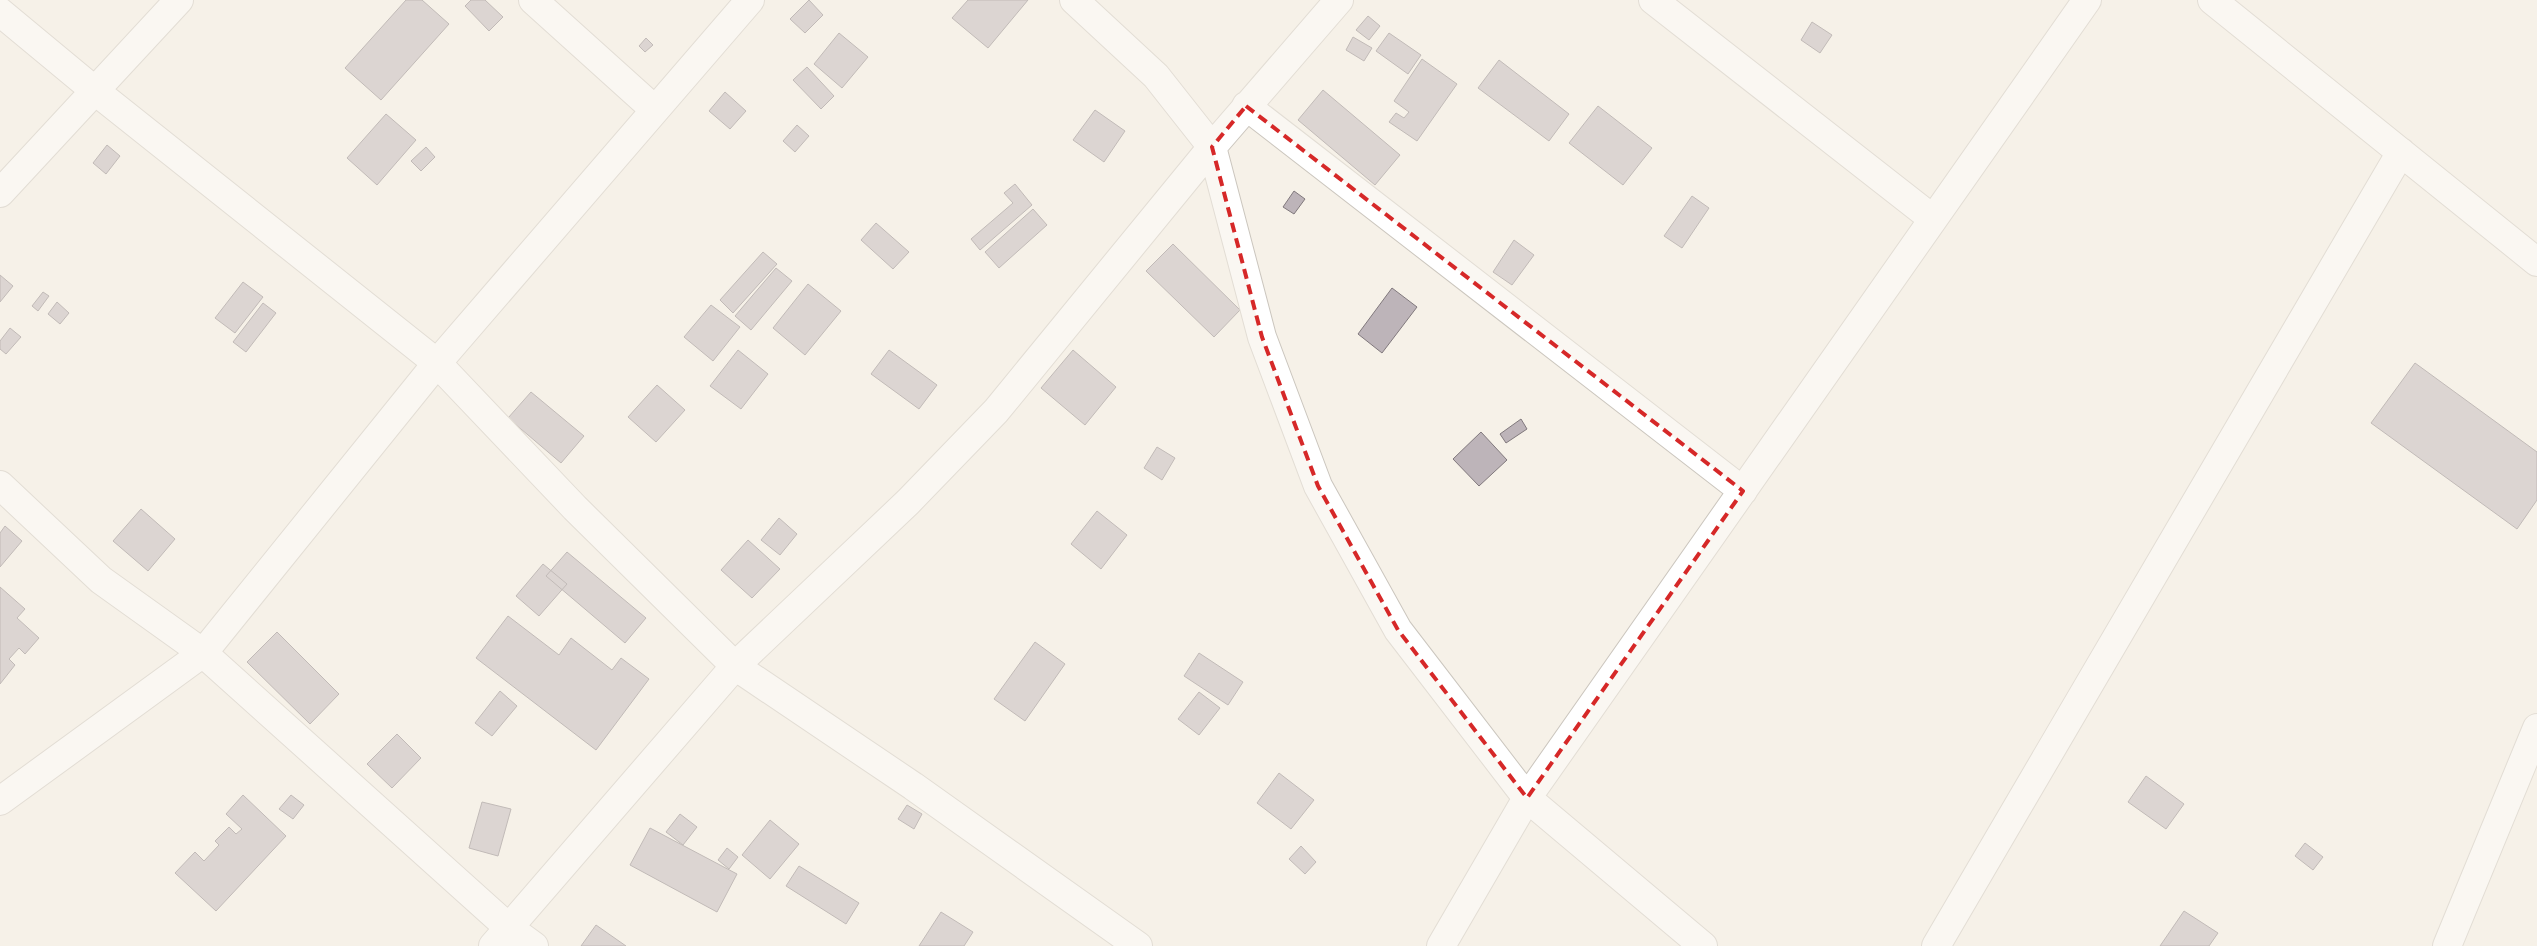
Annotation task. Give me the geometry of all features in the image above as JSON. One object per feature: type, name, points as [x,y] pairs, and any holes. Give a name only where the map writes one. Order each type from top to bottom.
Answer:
[{"type":"street","points":[[0,193],[179,0]]},
{"type":"street","points":[[533,0],[655,110]]},
{"type":"street","points":[[0,801],[203,653],[437,363],[750,0]]},
{"type":"street","points":[[1074,0],[1156,76],[1212,147],[1262,337],[1318,486],[1398,630],[1527,798],[1703,946]]},
{"type":"street","points":[[501,937],[735,666],[908,502],[996,411],[1246,106],[1339,0]]},
{"type":"street","points":[[1653,0],[1933,218]]},
{"type":"street","points":[[1441,946],[1527,798],[2087,0]]},
{"type":"street","points":[[2212,0],[2537,262]]},
{"type":"street","points":[[0,12],[94,90],[437,363],[575,508],[735,666],[921,792],[1138,946]]},
{"type":"street","points":[[1246,106],[1743,491]]},
{"type":"street","points":[[1936,946],[2401,152]]},
{"type":"street","points":[[0,485],[101,580],[203,653],[501,937],[534,946]]},
{"type":"street","points":[[2447,946],[2537,728]]},
{"type":"highlighted area","points":[[1246,106],[1743,491],[1527,798],[1398,630],[1318,486],[1262,337],[1212,147]]},
{"type":"building","points":[[406,0],[422,0],[449,24],[381,100],[345,68]]},
{"type":"building","points":[[471,0],[485,0],[503,17],[489,31],[465,6]]},
{"type":"building","points":[[809,0],[823,15],[805,33],[790,19]]},
{"type":"building","points":[[968,0],[1028,0],[988,48],[952,18]]},
{"type":"building","points":[[1368,16],[1380,26],[1369,40],[1356,30]]},
{"type":"building","points":[[1812,22],[1832,35],[1820,53],[1801,40]]},
{"type":"building","points":[[839,33],[868,57],[842,88],[814,64]]},
{"type":"building","points":[[1389,33],[1421,55],[1408,74],[1376,51]]},
{"type":"building","points":[[1353,37],[1372,48],[1364,61],[1346,50]]},
{"type":"building","points":[[646,38],[653,45],[645,52],[639,46]]},
{"type":"building","points":[[1422,59],[1457,84],[1417,141],[1389,122],[1396,113],[1404,118],[1409,112],[1394,101]]},
{"type":"building","points":[[1499,60],[1569,114],[1549,141],[1478,88]]},
{"type":"building","points":[[807,67],[834,96],[821,109],[793,80]]},
{"type":"building","points":[[1323,90],[1400,155],[1375,185],[1298,120]]},
{"type":"building","points":[[725,92],[746,111],[730,129],[709,111]]},
{"type":"building","points":[[1598,106],[1652,148],[1623,185],[1569,143]]},
{"type":"building","points":[[1095,110],[1125,131],[1104,162],[1073,140]]},
{"type":"building","points":[[386,114],[416,140],[377,185],[347,158]]},
{"type":"building","points":[[797,125],[809,136],[795,152],[783,141]]},
{"type":"building","points":[[107,145],[120,156],[106,174],[93,163]]},
{"type":"building","points":[[426,147],[435,157],[421,171],[411,161]]},
{"type":"building","points":[[1015,184],[1032,205],[980,250],[971,239],[1013,203],[1004,193]]},
{"type":"building","points":[[1294,191],[1305,199],[1294,214],[1283,207]]},
{"type":"building","points":[[1692,196],[1709,208],[1682,248],[1664,236]]},
{"type":"building","points":[[1033,209],[1047,225],[999,268],[985,252]]},
{"type":"building","points":[[876,223],[909,252],[893,269],[861,240]]},
{"type":"building","points":[[1514,240],[1534,255],[1512,285],[1493,272]]},
{"type":"building","points":[[1173,244],[1240,310],[1214,337],[1146,271]]},
{"type":"building","points":[[763,252],[777,264],[733,313],[720,300]]},
{"type":"building","points":[[776,268],[792,281],[751,330],[735,316]]},
{"type":"building","points":[[0,275],[13,286],[0,302]]},
{"type":"building","points":[[243,282],[263,297],[235,333],[215,318]]},
{"type":"building","points":[[808,284],[841,311],[805,355],[773,328]]},
{"type":"building","points":[[1392,288],[1417,307],[1382,353],[1358,334]]},
{"type":"building","points":[[43,292],[49,296],[38,311],[32,306]]},
{"type":"building","points":[[57,302],[69,313],[60,324],[48,314]]},
{"type":"building","points":[[263,303],[276,313],[246,352],[233,342]]},
{"type":"building","points":[[711,305],[740,327],[713,361],[684,337]]},
{"type":"building","points":[[10,328],[21,337],[6,354],[0,349],[0,341]]},
{"type":"building","points":[[738,350],[768,374],[741,409],[710,386]]},
{"type":"building","points":[[889,350],[937,385],[919,409],[871,374]]},
{"type":"building","points":[[1073,350],[1116,387],[1085,425],[1041,388]]},
{"type":"building","points":[[2415,363],[2537,452],[2537,500],[2517,529],[2371,423]]},
{"type":"building","points":[[657,385],[685,410],[656,442],[628,417]]},
{"type":"building","points":[[531,392],[584,436],[561,463],[508,418]]},
{"type":"building","points":[[1521,419],[1527,429],[1506,443],[1500,434]]},
{"type":"building","points":[[1481,432],[1507,460],[1479,486],[1453,459]]},
{"type":"building","points":[[1157,447],[1175,458],[1162,480],[1144,468]]},
{"type":"building","points":[[141,509],[175,539],[148,571],[113,541]]},
{"type":"building","points":[[1097,511],[1127,535],[1101,569],[1071,544]]},
{"type":"building","points":[[779,518],[797,534],[780,555],[761,540]]},
{"type":"building","points":[[5,526],[22,541],[0,567],[0,533]]},
{"type":"building","points":[[748,540],[780,569],[752,598],[721,570]]},
{"type":"building","points":[[567,552],[646,618],[625,643],[546,576]]},
{"type":"building","points":[[543,564],[567,584],[539,616],[516,596]]},
{"type":"building","points":[[0,587],[25,609],[17,618],[39,638],[25,654],[19,648],[9,659],[15,665],[0,684]]},
{"type":"building","points":[[508,616],[559,655],[571,638],[612,670],[621,658],[649,679],[596,750],[476,658]]},
{"type":"building","points":[[277,632],[339,694],[310,724],[247,662]]},
{"type":"building","points":[[1035,642],[1065,664],[1025,721],[994,699]]},
{"type":"building","points":[[1199,653],[1243,682],[1228,705],[1184,676]]},
{"type":"building","points":[[500,691],[517,706],[492,736],[475,723]]},
{"type":"building","points":[[1199,692],[1220,708],[1199,735],[1178,719]]},
{"type":"building","points":[[397,734],[421,758],[392,788],[367,764]]},
{"type":"building","points":[[1279,773],[1314,800],[1291,829],[1257,803]]},
{"type":"building","points":[[2146,776],[2184,804],[2166,829],[2128,802]]},
{"type":"building","points":[[243,795],[286,836],[216,911],[175,873],[195,852],[204,861],[219,845],[215,841],[229,827],[236,834],[242,829],[226,814]]},
{"type":"building","points":[[291,795],[304,805],[293,819],[279,809]]},
{"type":"building","points":[[482,802],[511,809],[498,856],[469,848]]},
{"type":"building","points":[[907,805],[922,814],[914,829],[898,819]]},
{"type":"building","points":[[680,814],[697,827],[683,845],[666,832]]},
{"type":"building","points":[[770,820],[799,844],[770,879],[742,855]]},
{"type":"building","points":[[650,828],[737,874],[717,912],[630,865]]},
{"type":"building","points":[[2305,843],[2323,857],[2313,870],[2295,856]]},
{"type":"building","points":[[1301,846],[1316,862],[1305,874],[1289,859]]},
{"type":"building","points":[[727,848],[738,857],[729,869],[718,860]]},
{"type":"building","points":[[799,866],[859,903],[846,924],[786,886]]},
{"type":"building","points":[[2184,911],[2218,933],[2209,946],[2160,946]]},
{"type":"building","points":[[941,912],[973,932],[964,946],[919,946]]},
{"type":"building","points":[[596,925],[626,946],[581,946]]}]
